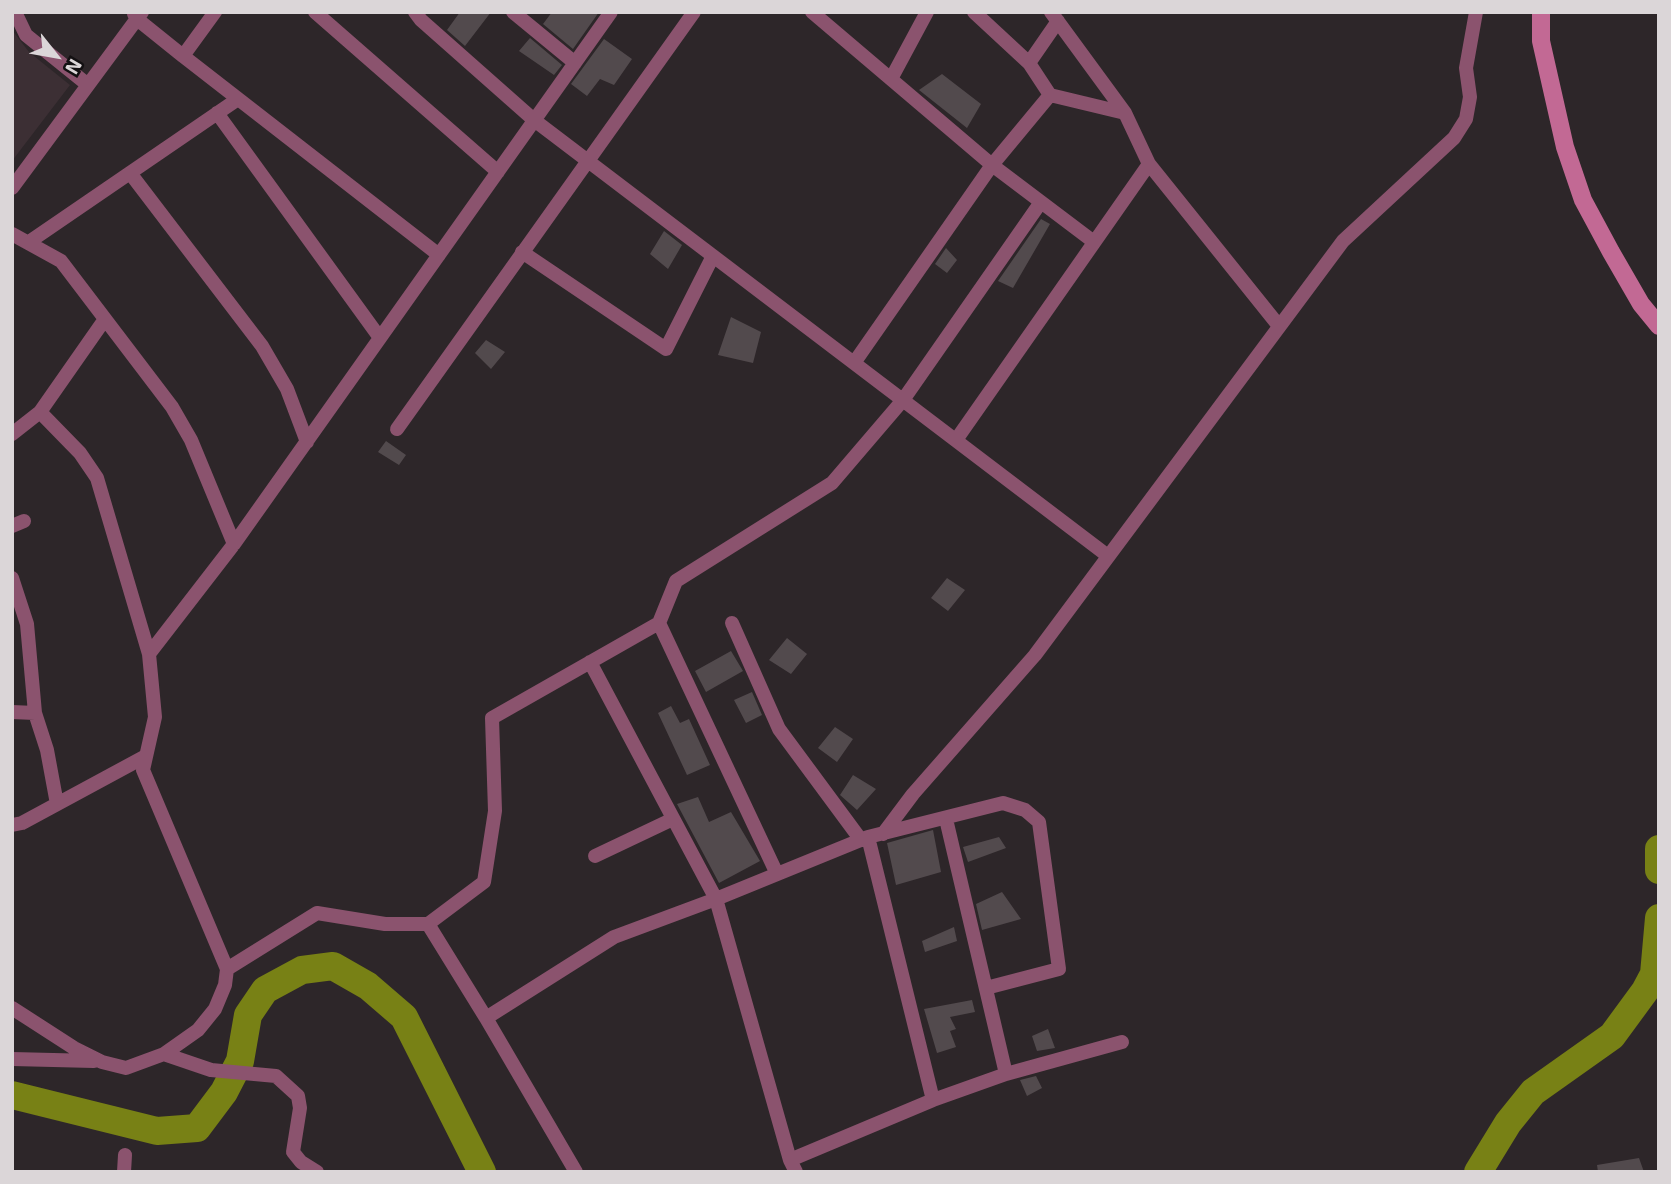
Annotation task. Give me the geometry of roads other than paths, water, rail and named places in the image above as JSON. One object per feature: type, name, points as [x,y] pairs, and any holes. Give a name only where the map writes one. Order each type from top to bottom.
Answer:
[{"type":"main road","points":[[1541,12],[1541,41],[1565,146],[1583,200],[1641,304],[1659,326]]},
{"type":"street","points":[[15,12],[26,35],[88,85]]},
{"type":"street","points":[[183,56],[215,12]]},
{"type":"street","points":[[314,12],[498,172]]},
{"type":"street","points":[[415,12],[534,120],[1108,555]]},
{"type":"street","points":[[513,12],[575,63]]},
{"type":"street","points":[[149,654],[234,544],[611,12]]},
{"type":"street","points":[[397,429],[694,12]]},
{"type":"street","points":[[813,12],[992,165],[1094,242]]},
{"type":"street","points":[[891,79],[927,12]]},
{"type":"street","points":[[974,12],[1029,63],[1050,95],[1125,113]]},
{"type":"street","points":[[871,837],[913,794],[1035,655],[1343,241],[1454,138],[1465,119],[1470,97],[1466,68],[1476,12]]},
{"type":"street","points":[[12,188],[137,15],[183,56],[439,255]]},
{"type":"street","points":[[1029,63],[1054,17],[1125,113],[1149,164],[1279,326]]},
{"type":"street","points":[[854,363],[992,165],[1050,95]]},
{"type":"street","points":[[29,242],[238,99]]},
{"type":"street","points":[[217,113],[380,338]]},
{"type":"street","points":[[956,440],[1149,164]]},
{"type":"street","points":[[130,173],[262,346],[287,389],[307,442]]},
{"type":"street","points":[[227,970],[317,913],[384,924],[428,925],[484,882],[495,811],[492,718],[659,623],[676,581],[832,483],[903,400],[1041,202]]},
{"type":"street","points":[[12,234],[61,261],[172,407],[185,429],[234,544]]},
{"type":"street","points":[[522,252],[666,349],[713,256]]},
{"type":"street","points":[[12,434],[40,412],[105,319]]},
{"type":"street","points":[[12,1059],[102,1062],[126,1068],[164,1054],[198,1030],[215,1009],[225,985],[227,970],[143,770],[155,717],[149,654],[97,478],[80,453],[40,412]]},
{"type":"street","points":[[12,578],[27,624],[35,713],[47,750],[57,804]]},
{"type":"street","points":[[659,623],[777,874]]},
{"type":"street","points":[[732,623],[779,729],[871,837],[933,1100]]},
{"type":"street","points":[[590,662],[716,900],[793,1166],[933,1100],[1006,1074],[1122,1042]]},
{"type":"street","points":[[12,712],[35,713]]},
{"type":"street","points":[[12,825],[22,823],[146,756]]},
{"type":"street","points":[[486,1018],[614,937],[716,900],[871,837],[1003,803],[1025,810],[1038,822],[1059,969],[986,988]]},
{"type":"street","points":[[595,856],[673,819]]},
{"type":"street","points":[[946,819],[1006,1074]]},
{"type":"street","points":[[428,925],[576,1172]]},
{"type":"street","points":[[12,1008],[74,1048],[102,1062]]},
{"type":"street","points":[[164,1054],[211,1070],[276,1076],[298,1096],[300,1108],[293,1152],[301,1162],[317,1172]]},
{"type":"street","points":[[124,1172],[125,1154]]},
{"type":"waterway","points":[[1659,849],[1659,870]]},
{"type":"waterway","points":[[1478,1172],[1508,1123],[1533,1092],[1612,1036],[1645,991],[1654,974],[1659,918]]},
{"type":"waterway","points":[[12,1095],[157,1131],[197,1128],[224,1092],[240,1061],[248,1015],[265,990],[302,970],[333,966],[368,986],[404,1017],[482,1172]]}]
